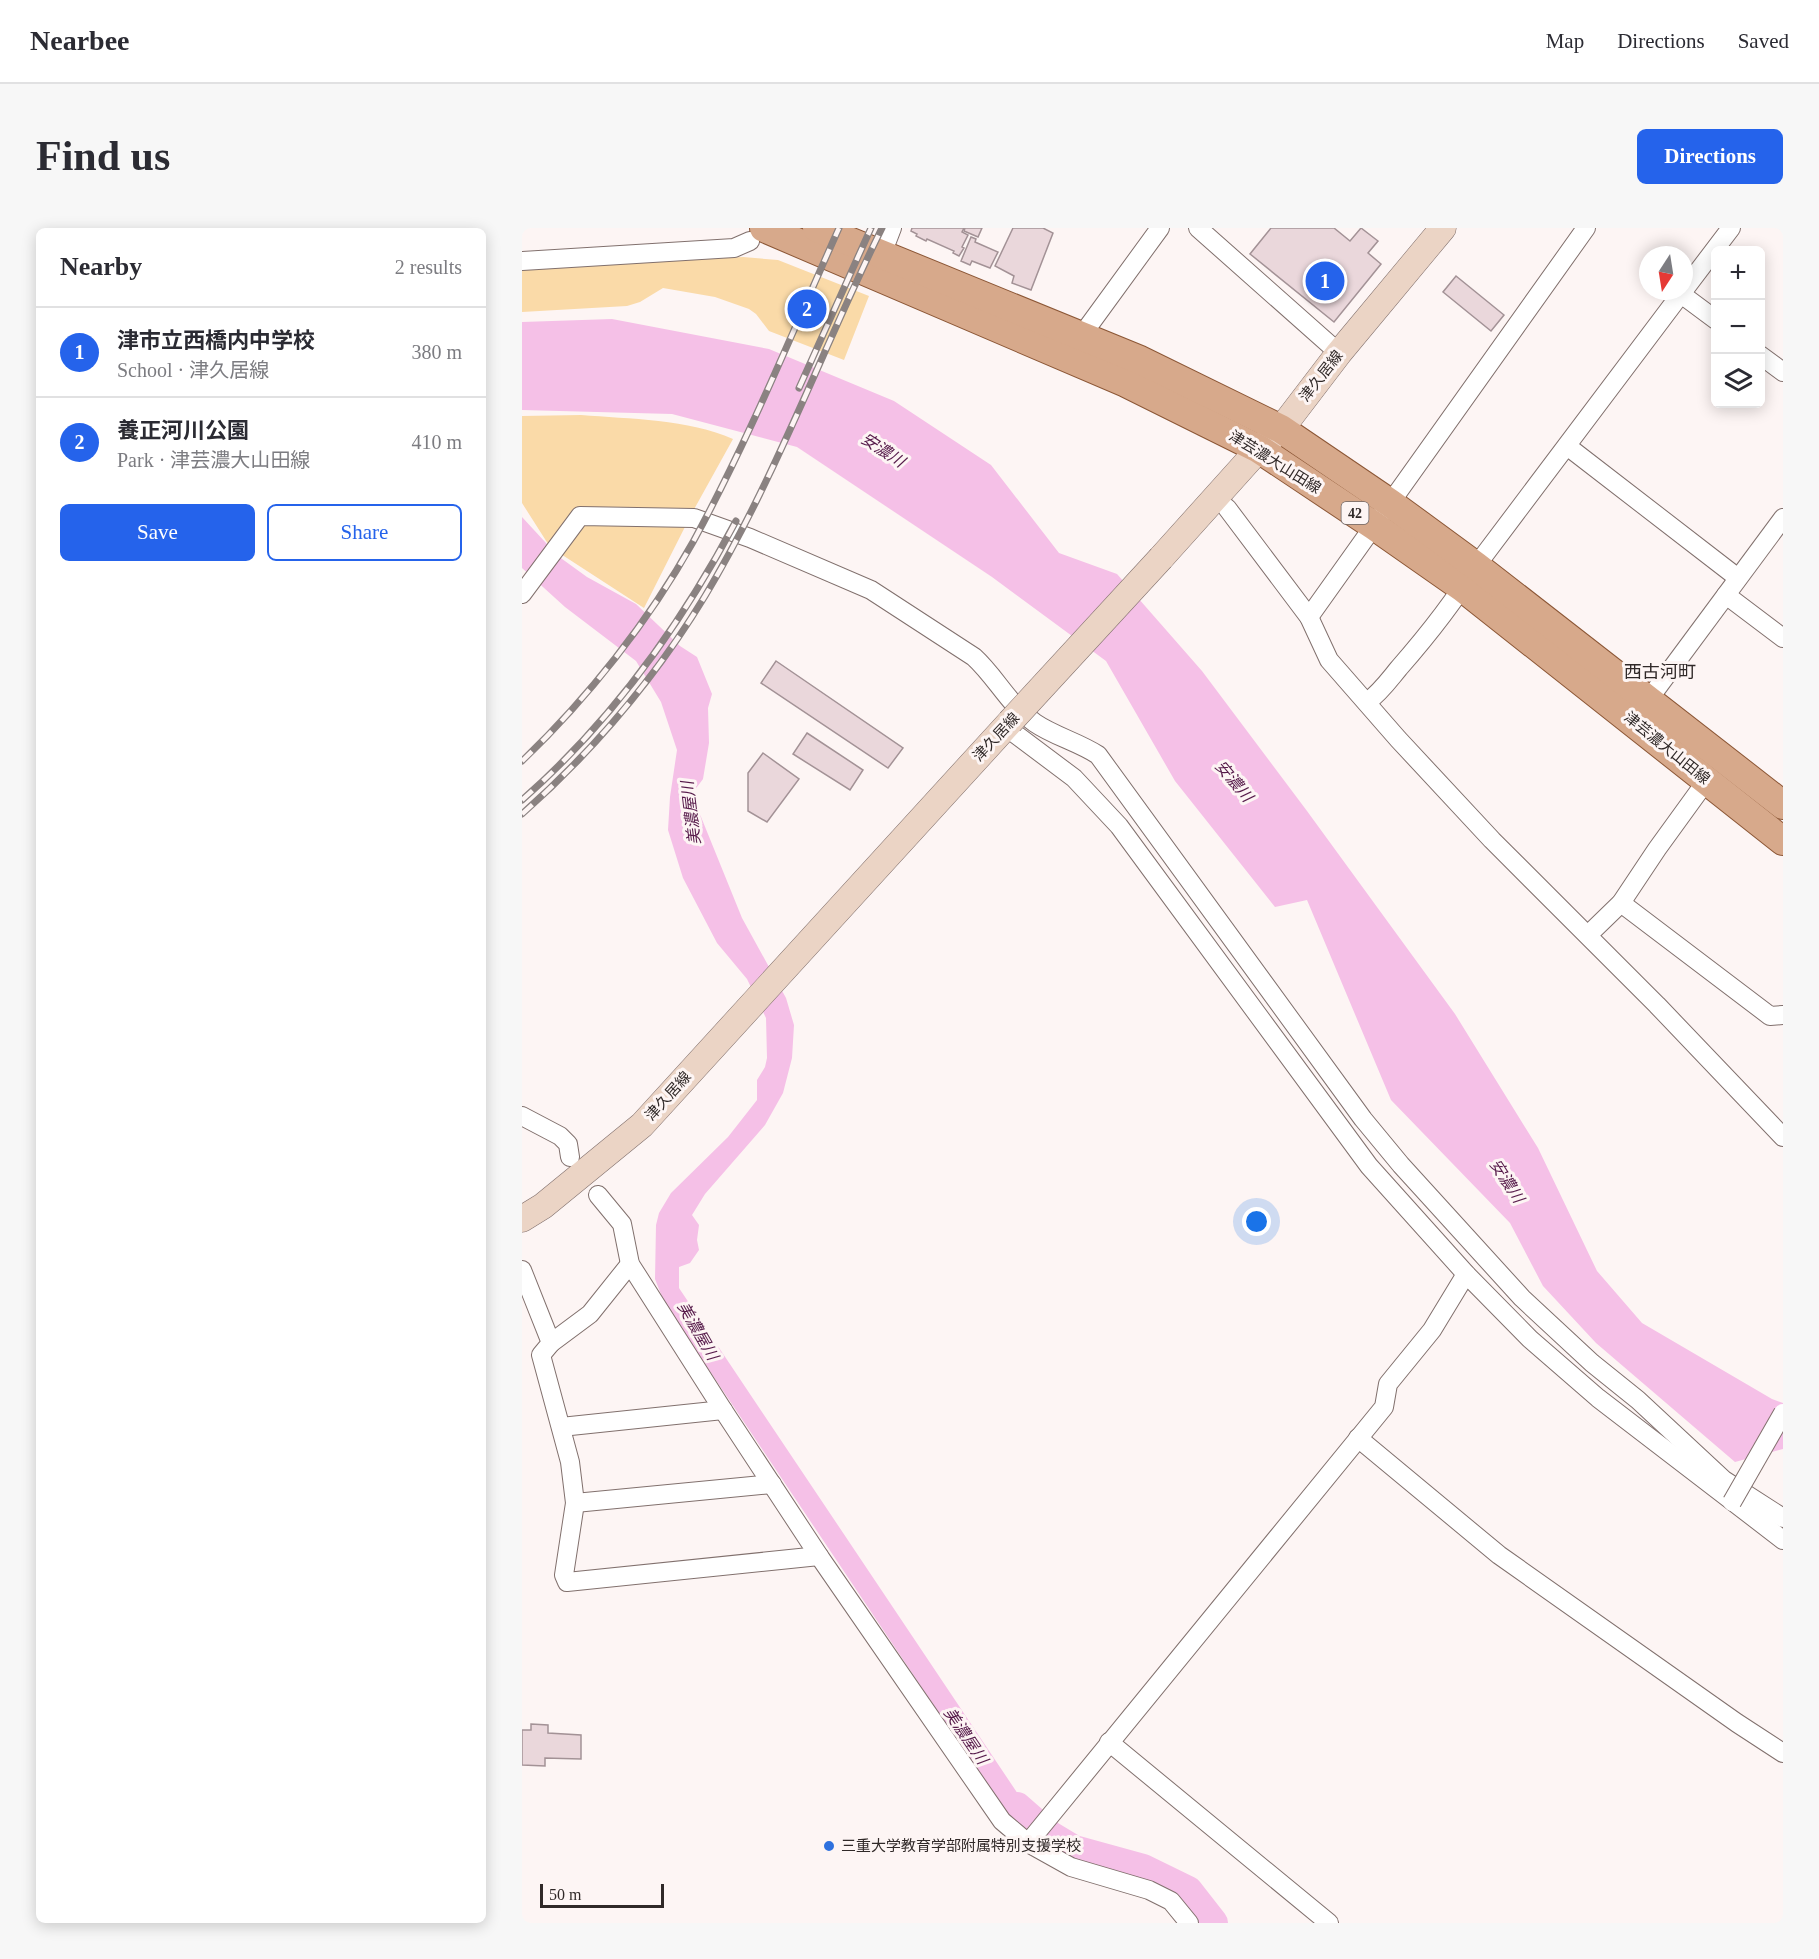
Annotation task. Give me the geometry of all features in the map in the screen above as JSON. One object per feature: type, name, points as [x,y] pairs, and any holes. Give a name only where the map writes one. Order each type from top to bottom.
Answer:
[{"type":"main road","name":"津芸濃大山田線","points":[[817,228],[1140,360],[1281,429],[1390,502],[1469,577],[1641,710],[1783,805]]},
{"type":"main road","name":"津久居線","points":[[522,1219],[543,1206],[642,1125],[1259,450],[1281,429],[1339,353],[1443,228]]},
{"type":"main road","name":"津芸濃大山田線","points":[[757,234],[1116,378],[1259,450],[1373,525],[1469,577]]},
{"type":"main road","name":"津芸濃大山田線","points":[[1641,710],[1707,780],[1783,841]]},
{"type":"street","points":[[1082,335],[1160,228]]},
{"type":"street","points":[[1198,228],[1339,353]]},
{"type":"street","points":[[1693,279],[1731,228]]},
{"type":"street","points":[[1309,617],[1582,229]]},
{"type":"street","points":[[522,261],[734,248],[757,234]]},
{"type":"street","points":[[1367,702],[1375,697],[1410,655],[1677,300]]},
{"type":"street","points":[[1692,300],[1711,316]]},
{"type":"street","points":[[1765,358],[1783,372]]},
{"type":"street","points":[[1566,446],[1738,578]]},
{"type":"street","points":[[1227,508],[1309,617],[1329,660],[1398,739],[1492,840],[1588,935],[1783,1137]]},
{"type":"street","points":[[522,594],[580,516],[694,518],[750,538],[871,590],[974,657],[985,666],[1007,698],[1034,723],[1085,746],[1098,755],[1357,1110],[1401,1165],[1522,1298],[1592,1363],[1638,1400],[1724,1480],[1783,1518]]},
{"type":"street","points":[[1641,710],[1783,518]]},
{"type":"street","points":[[1726,595],[1783,638]]},
{"type":"street","points":[[1008,725],[1074,778],[1119,826],[1369,1166],[1466,1274],[1530,1339],[1598,1398],[1783,1540]]},
{"type":"street","points":[[1588,935],[1621,903],[1707,780]]},
{"type":"street","points":[[1621,903],[1770,1016],[1783,1015]]},
{"type":"street","points":[[522,1116],[560,1136],[568,1144],[570,1157]]},
{"type":"street","points":[[598,1195],[622,1224],[630,1264],[723,1410],[819,1556],[1002,1821],[1028,1843],[1071,1867],[1149,1890],[1171,1901],[1189,1923]]},
{"type":"street","points":[[630,1264],[590,1314],[551,1343],[541,1354],[570,1462],[574,1503],[564,1575],[567,1582],[819,1556]]},
{"type":"street","points":[[522,1270],[551,1343]]},
{"type":"street","points":[[1028,1843],[1384,1407],[1388,1384],[1432,1330],[1466,1274]]},
{"type":"street","points":[[561,1427],[723,1410]]},
{"type":"street","points":[[1732,1502],[1783,1413]]},
{"type":"street","points":[[1358,1438],[1499,1555],[1783,1753]]},
{"type":"street","points":[[574,1503],[772,1484]]},
{"type":"street","points":[[1109,1742],[1329,1923]]},
{"type":"shaded area","points":[[743,257],[778,260],[869,296],[844,360],[769,331],[756,314],[749,309],[715,297],[663,288],[640,302],[627,306],[522,312],[522,270]]},
{"type":"shaded area","points":[[581,415],[639,419],[697,427],[733,439],[644,608],[550,547],[522,503],[522,416]]},
{"type":"water","name":"安濃川","points":[[612,319],[769,349],[894,401],[991,465],[1059,553],[1117,574],[1202,671],[1455,1014],[1538,1148],[1597,1271],[1642,1323],[1772,1399],[1783,1403],[1783,1449],[1735,1462],[1596,1343],[1543,1286],[1510,1223],[1391,1100],[1307,900],[1275,907],[1175,781],[1106,661],[992,577],[797,447],[672,414],[522,410],[522,322]]},
{"type":"water","points":[[522,517],[558,556],[587,577],[636,604],[680,646],[697,657],[712,694],[708,708],[709,743],[703,779],[694,791],[697,807],[742,918],[786,998],[794,1025],[792,1058],[783,1093],[765,1125],[705,1194],[692,1215],[699,1225],[697,1240],[699,1250],[690,1263],[679,1267],[679,1288],[1020,1797],[1041,1817],[1027,1832],[1008,1813],[983,1779],[691,1343],[662,1297],[655,1279],[656,1225],[659,1213],[671,1193],[728,1137],[757,1100],[757,1080],[765,1067],[767,1058],[766,1018],[747,979],[717,943],[683,878],[668,830],[677,750],[661,702],[636,661],[565,607],[522,568]]},
{"type":"building","points":[[912,228],[964,228],[962,232],[968,235],[959,256],[953,253],[954,251],[916,236],[917,234],[911,231]]},
{"type":"building","points":[[965,228],[982,228],[978,237],[964,231]]},
{"type":"building","points":[[1013,228],[1043,228],[1053,233],[1031,290],[1012,283],[1014,276],[995,266]]},
{"type":"building","points":[[1271,228],[1334,228],[1350,241],[1361,228],[1378,241],[1368,253],[1381,264],[1334,322],[1250,254]]},
{"type":"building","points":[[971,237],[976,239],[975,242],[998,252],[990,268],[972,261],[970,265],[961,261]]},
{"type":"building","points":[[1456,276],[1504,315],[1491,331],[1443,292]]},
{"type":"building","points":[[776,661],[903,748],[888,768],[761,683]]},
{"type":"building","points":[[807,733],[863,770],[850,790],[793,754]]},
{"type":"building","points":[[763,753],[799,779],[767,822],[748,811],[748,773]]},
{"type":"building","points":[[531,1724],[548,1725],[548,1733],[581,1735],[581,1759],[545,1758],[545,1766],[522,1765],[522,1730],[531,1730]]},
{"type":"waterway","name":"美濃屋川","points":[[1017,1807],[1049,1835],[1074,1850],[1143,1869],[1188,1891],[1213,1923]]},
{"type":"railway","points":[[522,761],[593,685],[637,630],[676,572],[732,465],[839,228]]},
{"type":"railway","points":[[799,388],[871,228]]},
{"type":"railway","points":[[522,814],[574,765],[622,712],[666,655],[705,596],[754,506],[882,228]]},
{"type":"railway","points":[[522,800],[585,738],[642,670],[692,598],[736,521]]},
{"type":"place","name":"津市立西橋内中学校","points":[[1325,281]]},
{"type":"place","name":"養正河川公園","points":[[807,309]]},
{"type":"place","name":"三重大学教育学部附属特別支援学校","points":[[829,1846]]},
{"type":"district","name":"西古河町","points":[[1660,672]]}]
